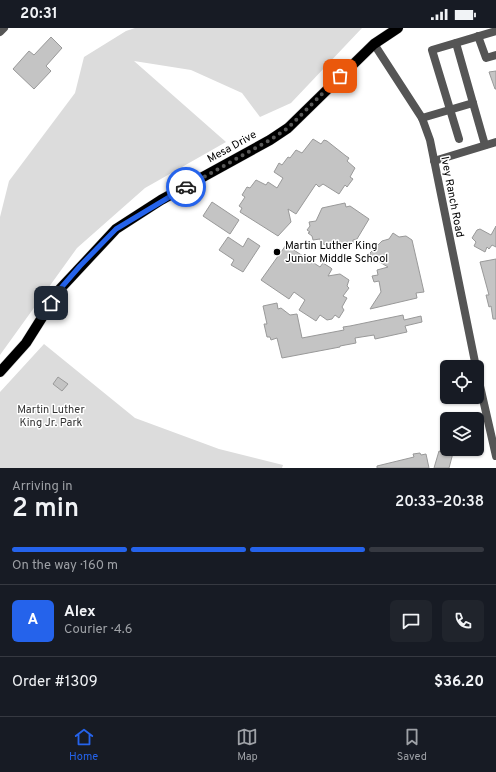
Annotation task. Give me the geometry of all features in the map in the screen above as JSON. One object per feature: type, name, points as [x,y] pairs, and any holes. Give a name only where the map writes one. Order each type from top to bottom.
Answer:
[{"type":"main road","name":"Mesa Drive","points":[[0,372],[26,343],[60,289],[116,229],[161,200],[270,140],[288,128],[374,44],[398,28]]},
{"type":"street","points":[[0,32],[4,28]]},
{"type":"street","points":[[459,139],[432,50],[496,31]]},
{"type":"street","points":[[478,36],[486,58],[496,55]]},
{"type":"street","points":[[456,43],[486,145]]},
{"type":"street","name":"Ivey Ranch Road","points":[[374,44],[422,118],[430,140],[475,360]]},
{"type":"street","points":[[422,118],[473,104]]},
{"type":"street","points":[[434,161],[496,142]]},
{"type":"street","points":[[484,396],[492,423],[496,456]]},
{"type":"green space","points":[[135,28],[362,28],[291,103],[260,117],[242,93],[191,70],[134,61],[226,142],[145,188],[77,248],[0,355],[0,217],[9,181],[75,93],[84,57],[126,31]]},
{"type":"green space","name":"Martin Luther King Jr. Park","points":[[44,344],[135,418],[219,449],[283,465],[282,468],[0,468],[0,392]]},
{"type":"building","points":[[51,37],[62,48],[46,66],[51,71],[34,89],[13,69],[29,51],[34,55]]},
{"type":"building","points":[[496,71],[496,89],[495,89],[489,72]]},
{"type":"building","points":[[313,139],[321,144],[324,140],[327,141],[349,158],[347,161],[355,168],[350,177],[353,179],[347,187],[345,185],[339,194],[323,184],[319,187],[316,184],[296,214],[288,209],[291,222],[278,236],[240,212],[242,208],[239,206],[245,197],[242,195],[247,187],[250,188],[256,180],[266,185],[268,182],[277,188],[283,178],[274,172],[279,163],[282,165],[296,150],[302,153]]},
{"type":"building","points":[[212,202],[239,220],[230,234],[203,216]]},
{"type":"building","points":[[345,203],[346,207],[350,206],[369,219],[357,239],[353,240],[353,243],[332,249],[320,242],[320,239],[313,240],[312,236],[308,233],[310,232],[307,230],[310,226],[309,222],[316,221],[322,208]]},
{"type":"building","points":[[496,226],[496,247],[492,245],[489,249],[487,247],[485,252],[474,246],[476,242],[472,238],[477,230],[480,229],[491,235]]},
{"type":"building","points":[[393,233],[399,237],[406,236],[412,240],[424,292],[416,293],[417,298],[370,309],[381,292],[379,281],[374,282],[372,276],[378,275],[377,270],[388,267],[371,257],[370,253],[382,241],[389,239]]},
{"type":"building","points":[[228,237],[243,247],[248,238],[260,246],[243,272],[231,265],[234,260],[219,250]]},
{"type":"building","points":[[286,245],[320,267],[323,263],[331,268],[332,269],[328,276],[340,274],[349,280],[347,286],[349,288],[343,296],[347,298],[342,307],[344,310],[339,318],[335,315],[332,319],[327,320],[320,315],[316,321],[299,310],[305,300],[294,292],[289,299],[261,280]]},
{"type":"building","points":[[496,259],[496,319],[493,319],[491,306],[489,307],[486,295],[489,295],[480,262]]},
{"type":"building","points":[[277,303],[278,309],[281,308],[290,315],[297,314],[302,338],[344,330],[343,327],[403,315],[404,320],[421,316],[422,322],[405,326],[407,332],[375,339],[374,335],[355,338],[356,343],[282,358],[277,338],[271,340],[270,337],[267,337],[264,324],[267,324],[263,306]]},
{"type":"building","points":[[58,377],[68,384],[62,391],[53,384]]},
{"type":"building","points":[[439,451],[440,456],[452,456],[449,468],[434,468]]},
{"type":"building","points":[[420,453],[421,455],[426,454],[429,468],[377,468],[377,466],[414,457],[413,454]]},
{"type":"way so far","points":[[186,187],[270,140],[288,128],[340,76]]},
{"type":"place","name":"Martin Luther King Junior Middle School","points":[[277,252]]},
{"type":"route","points":[[51,303],[60,289],[80,266],[116,229],[161,200],[186,187]]}]
